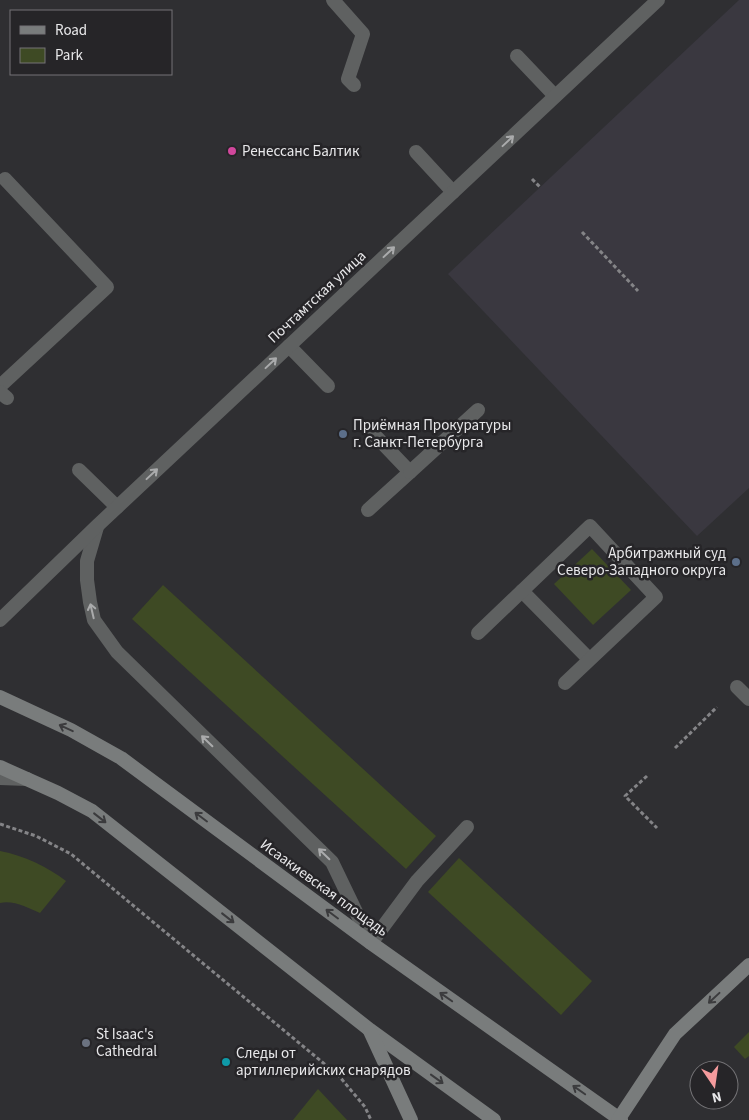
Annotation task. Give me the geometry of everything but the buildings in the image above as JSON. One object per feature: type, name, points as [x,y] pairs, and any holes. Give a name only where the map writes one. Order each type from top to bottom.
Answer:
[{"type":"main road","name":"Исаакиевская площадь","points":[[0,696],[72,730],[121,758],[371,943],[619,1120]]},
{"type":"main road","points":[[0,767],[58,793],[92,811],[370,1030],[494,1120]]},
{"type":"main road","points":[[619,1120],[675,1034],[749,965]]},
{"type":"main road","points":[[370,1030],[411,1120]]},
{"type":"street","points":[[332,0],[363,34],[348,79],[354,85]]},
{"type":"street","name":"Почтамтская улица","points":[[0,620],[117,507],[658,0]]},
{"type":"street","points":[[517,56],[555,96]]},
{"type":"street","points":[[416,152],[453,192]]},
{"type":"street","points":[[0,386],[107,287],[5,179]]},
{"type":"street","points":[[290,346],[328,386]]},
{"type":"street","points":[[368,510],[478,410]]},
{"type":"street","points":[[367,427],[410,472]]},
{"type":"street","points":[[79,470],[117,507]]},
{"type":"street","points":[[97,526],[87,561],[87,580],[94,620],[117,652],[332,862],[371,943],[417,881],[467,827]]},
{"type":"street","points":[[478,633],[590,526],[656,597],[565,683]]},
{"type":"street","points":[[522,591],[589,659]]},
{"type":"street","points":[[737,687],[749,699]]},
{"type":"street","points":[[0,778],[28,779]]},
{"type":"path","points":[[532,179],[540,187]]},
{"type":"path","points":[[582,232],[638,291]]},
{"type":"path","points":[[675,748],[737,687]]},
{"type":"path","points":[[647,776],[625,796],[657,828]]},
{"type":"path","points":[[0,824],[36,836],[71,854],[339,1076],[364,1107],[371,1120]]},
{"type":"shaded area","points":[[739,0],[749,0],[749,488],[697,536],[448,274]]},
{"type":"green space","points":[[592,549],[631,590],[593,625],[554,584]]},
{"type":"green space","points":[[163,585],[436,836],[406,869],[132,619]]},
{"type":"green space","points":[[0,851],[35,862],[66,881],[40,913],[16,904],[0,903]]},
{"type":"green space","points":[[459,858],[592,981],[561,1015],[428,892]]},
{"type":"green space","points":[[749,1032],[749,1056],[745,1059],[734,1047]]},
{"type":"green space","points":[[318,1089],[347,1120],[293,1120]]},
{"type":"place","name":"Ренессанс Балтик","points":[[232,151]]},
{"type":"place","name":"Приёмная Прокуратуры г. Санкт-Петербурга","points":[[343,434]]},
{"type":"place","name":"Арбитражный суд Северо-Западного округа","points":[[736,562]]},
{"type":"place","name":"St Isaac's Cathedral","points":[[86,1043]]},
{"type":"place","name":"Следы от артиллерийских снарядов","points":[[226,1062]]}]
